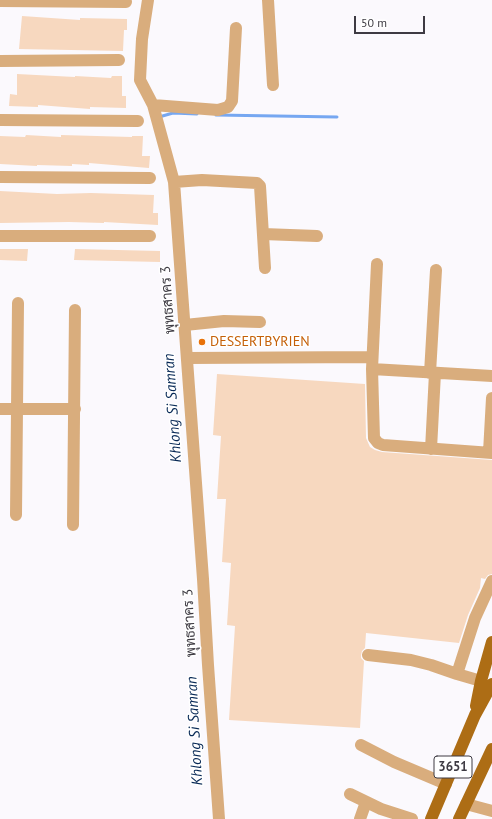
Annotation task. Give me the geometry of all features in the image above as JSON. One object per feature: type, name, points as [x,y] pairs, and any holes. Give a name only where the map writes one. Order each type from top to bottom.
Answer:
[{"type":"main road","points":[[486,682],[492,642]]},
{"type":"main road","points":[[475,715],[492,667]]},
{"type":"main road","name":"3651","points":[[431,819],[475,715],[486,682]]},
{"type":"main road","name":"3651","points":[[460,819],[492,749]]},
{"type":"street","points":[[0,0],[126,2]]},
{"type":"street","name":"พุทธสาคร 3","points":[[148,0],[142,39],[140,80],[153,104],[174,182],[203,579],[218,819]]},
{"type":"street","points":[[268,0],[273,85]]},
{"type":"street","points":[[153,104],[218,110],[228,107],[232,101],[236,28]]},
{"type":"street","points":[[0,61],[119,60]]},
{"type":"street","points":[[0,120],[138,121]]},
{"type":"street","points":[[0,177],[150,178]]},
{"type":"street","points":[[174,182],[202,180],[257,183],[260,186],[265,268]]},
{"type":"street","points":[[263,234],[317,236]]},
{"type":"street","points":[[0,236],[150,236]]},
{"type":"street","points":[[378,264],[372,357],[374,438],[378,443],[383,446],[491,452],[492,398]]},
{"type":"street","points":[[431,449],[436,270]]},
{"type":"street","points":[[16,515],[18,303]]},
{"type":"street","points":[[74,525],[75,310]]},
{"type":"street","points":[[184,325],[224,321],[260,322]]},
{"type":"street","points":[[187,358],[372,357]]},
{"type":"street","points":[[372,369],[492,376]]},
{"type":"street","points":[[0,409],[75,409]]},
{"type":"street","points":[[456,674],[475,618],[492,581]]},
{"type":"street","points":[[368,655],[411,660],[486,682]]},
{"type":"street","points":[[361,746],[446,784]]},
{"type":"street","points":[[350,794],[366,802],[412,819]]},
{"type":"street","points":[[360,819],[366,802]]},
{"type":"street","points":[[466,804],[492,811]]},
{"type":"building","points":[[22,16],[80,20],[80,18],[127,19],[127,30],[124,30],[123,51],[19,49]]},
{"type":"building","points":[[17,74],[111,78],[112,76],[122,76],[122,96],[126,96],[126,108],[90,107],[90,109],[38,105],[38,107],[9,106],[10,94],[17,95]]},
{"type":"building","points":[[26,135],[61,137],[61,135],[143,136],[142,156],[150,156],[149,168],[89,163],[89,165],[72,164],[72,166],[0,164],[0,136],[25,137]]},
{"type":"building","points":[[0,191],[57,194],[91,193],[154,195],[153,213],[158,213],[158,225],[104,222],[0,223]]},
{"type":"building","points":[[0,249],[28,249],[27,261],[0,260]]},
{"type":"building","points":[[75,249],[160,251],[160,262],[74,260]]},
{"type":"building","points":[[217,374],[365,384],[366,438],[370,447],[375,450],[382,452],[492,460],[492,574],[488,575],[485,579],[481,578],[480,588],[468,615],[459,643],[366,633],[365,648],[361,655],[361,658],[364,661],[360,728],[229,720],[235,626],[227,625],[231,563],[222,562],[226,499],[217,499],[221,436],[213,435]]},
{"type":"waterway","points":[[159,117],[173,113],[197,114]]},
{"type":"waterway","points":[[216,115],[337,117]]},
{"type":"place","name":"DESSERTBYRIEN","points":[[202,342]]},
{"type":"water label","name":"Khlong Si Samran","points":[[173,408]]},
{"type":"water label","name":"Khlong Si Samran","points":[[195,731]]}]
